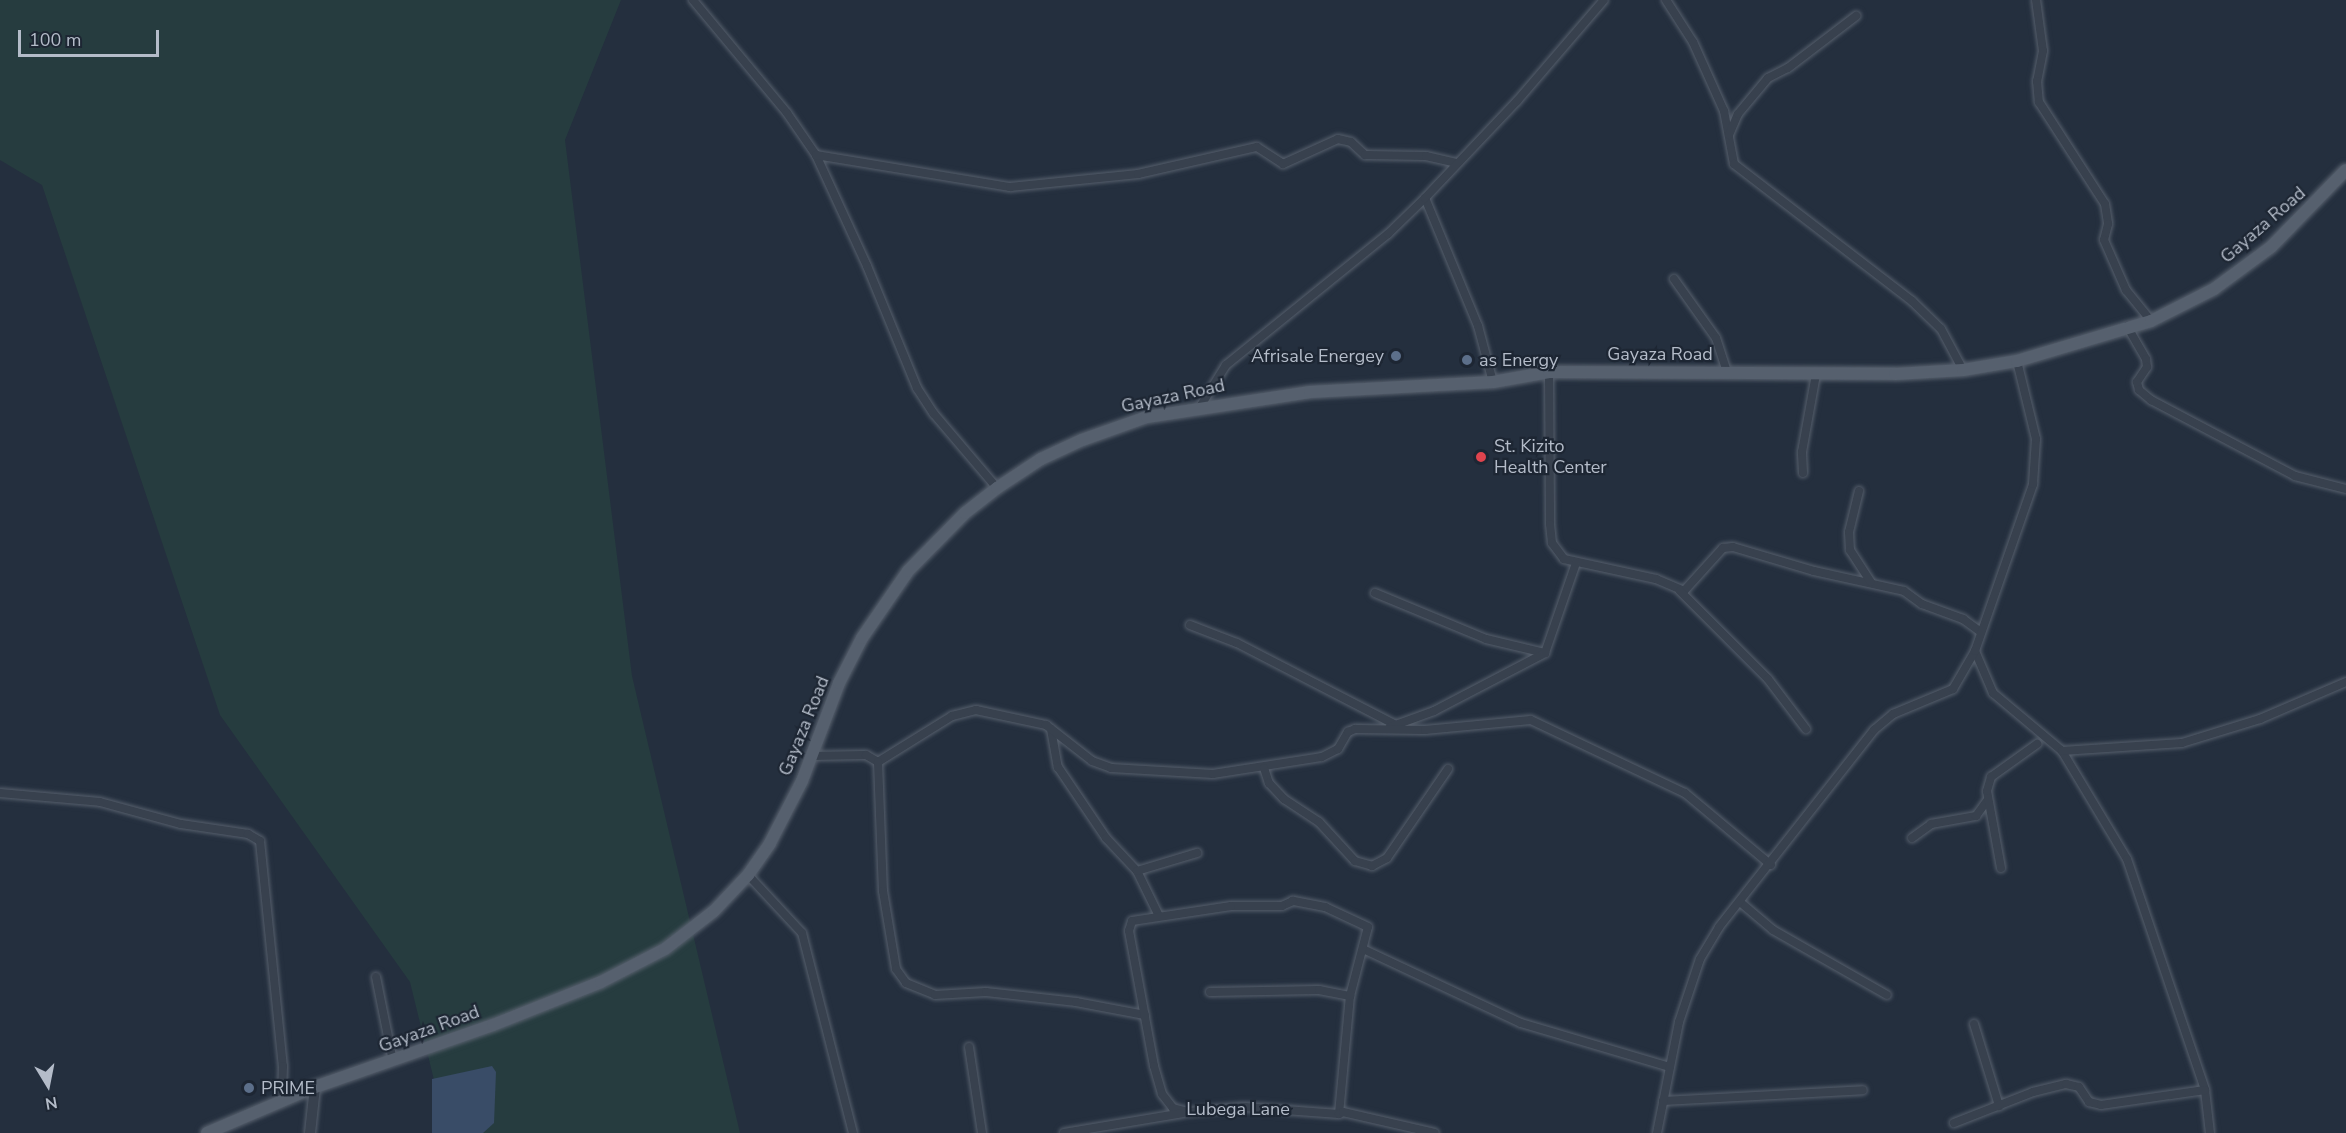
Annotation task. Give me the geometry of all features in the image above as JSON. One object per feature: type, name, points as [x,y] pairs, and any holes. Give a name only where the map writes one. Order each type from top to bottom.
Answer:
[{"type":"main road","name":"Gayaza Road","points":[[207,1133],[315,1087],[393,1061],[601,982],[665,949],[714,910],[748,875],[788,810],[839,683],[888,597],[932,544],[997,488],[1041,459],[1091,436],[1147,417],[1200,407],[1310,392],[1493,382],[1549,372],[1816,374],[1963,370],[2017,361],[2127,326],[2151,321],[2243,270],[2303,218],[2346,170]]},
{"type":"street","points":[[693,0],[787,113],[816,155],[867,267],[917,388],[934,414],[997,488]]},
{"type":"street","points":[[1200,407],[1226,365],[1388,234],[1425,198],[1604,0]]},
{"type":"street","points":[[1666,0],[1693,42],[1724,111],[1734,164],[1912,301],[1941,329],[1963,370]]},
{"type":"street","points":[[2036,0],[2043,51],[2037,81],[2039,102],[2105,204],[2108,224],[2104,240],[2126,290],[2151,321]]},
{"type":"street","points":[[1728,137],[1738,114],[1768,78],[1788,68],[1856,16]]},
{"type":"street","points":[[816,155],[1010,187],[1138,174],[1257,147],[1283,164],[1338,139],[1351,142],[1365,154],[1425,156],[1457,163]]},
{"type":"street","points":[[1425,198],[1478,326],[1493,382]]},
{"type":"street","points":[[1674,279],[1716,338],[1727,372]]},
{"type":"street","points":[[2127,326],[2146,359],[2147,367],[2137,382],[2139,390],[2151,400],[2295,476],[2346,489]]},
{"type":"street","points":[[1657,1133],[1679,1022],[1700,959],[1842,766],[1874,730],[1893,714],[1953,689],[1975,651],[2033,484],[2036,439],[2017,361]]},
{"type":"street","points":[[1549,372],[1552,543],[1558,555],[1576,563],[1656,579],[1680,591],[1768,680],[1806,729]]},
{"type":"street","points":[[1803,473],[1802,453],[1816,374]]},
{"type":"street","points":[[1859,491],[1849,532],[1850,550],[1871,582]]},
{"type":"street","points":[[1680,591],[1691,588],[1723,548],[1733,547],[1904,591],[1922,604],[1964,619],[1981,632]]},
{"type":"street","points":[[1386,729],[1434,711],[1545,653],[1576,563]]},
{"type":"street","points":[[1375,593],[1486,639],[1545,653]]},
{"type":"street","points":[[1190,625],[1237,643],[1396,725]]},
{"type":"street","points":[[1975,651],[1993,693],[2062,751],[2127,859],[2205,1090],[2210,1133]]},
{"type":"street","points":[[2062,751],[2182,743],[2260,719],[2346,682]]},
{"type":"street","points":[[878,762],[964,711],[976,710],[1051,729],[1092,761],[1111,768],[1213,774],[1264,768],[1333,753],[1355,729],[1434,729],[1531,720],[1685,793],[1771,865]]},
{"type":"street","points":[[1051,729],[1058,767],[1067,783],[1083,798],[1106,837],[1137,871],[1158,916],[1231,906],[1282,906],[1293,901],[1360,921],[1368,927],[1350,996],[1339,1114]]},
{"type":"street","points":[[2001,868],[1987,801],[1992,777],[2037,744]]},
{"type":"street","points":[[810,756],[866,755],[878,762]]},
{"type":"street","points":[[878,762],[883,891],[896,969],[906,983],[935,995],[986,992],[1076,1002],[1145,1015]]},
{"type":"street","points":[[1264,768],[1269,783],[1284,799],[1319,822],[1355,861],[1372,866],[1386,858],[1448,769]]},
{"type":"street","points":[[0,793],[100,802],[182,824],[248,834],[260,841],[283,1066],[282,1101]]},
{"type":"street","points":[[1912,838],[1931,824],[1976,816],[1987,801]]},
{"type":"street","points":[[1137,871],[1197,853]]},
{"type":"street","points":[[748,875],[802,933],[853,1133]]},
{"type":"street","points":[[1740,902],[1773,930],[1887,995]]},
{"type":"street","name":"Lubega Lane","points":[[1158,916],[1138,918],[1128,926],[1162,1094],[1173,1108],[1188,1112],[1278,1107],[1361,1115],[1435,1133]]},
{"type":"street","points":[[1363,949],[1521,1023],[1670,1067]]},
{"type":"street","points":[[376,977],[393,1061]]},
{"type":"street","points":[[1210,992],[1319,990],[1350,996]]},
{"type":"street","points":[[1974,1024],[1999,1106]]},
{"type":"street","points":[[969,1047],[982,1133]]},
{"type":"street","points":[[1954,1123],[2032,1092],[2066,1084],[2079,1087],[2090,1102],[2101,1105],[2205,1090]]},
{"type":"street","points":[[310,1133],[315,1087]]},
{"type":"street","points":[[1663,1101],[1863,1090]]},
{"type":"street","points":[[1065,1133],[1188,1112]]},
{"type":"green space","points":[[0,0],[621,0],[565,140],[632,676],[740,1133],[447,1133],[410,982],[220,715],[42,185],[0,160]]},
{"type":"water","points":[[492,1066],[496,1072],[494,1123],[483,1133],[432,1133],[432,1079]]},
{"type":"place","name":"Afrisale Energey","points":[[1396,356]]},
{"type":"place","name":"as Energy","points":[[1467,360]]},
{"type":"place","name":"St. Kizito Health Center","points":[[1481,457]]},
{"type":"place","name":"PRIME","points":[[249,1088]]}]
